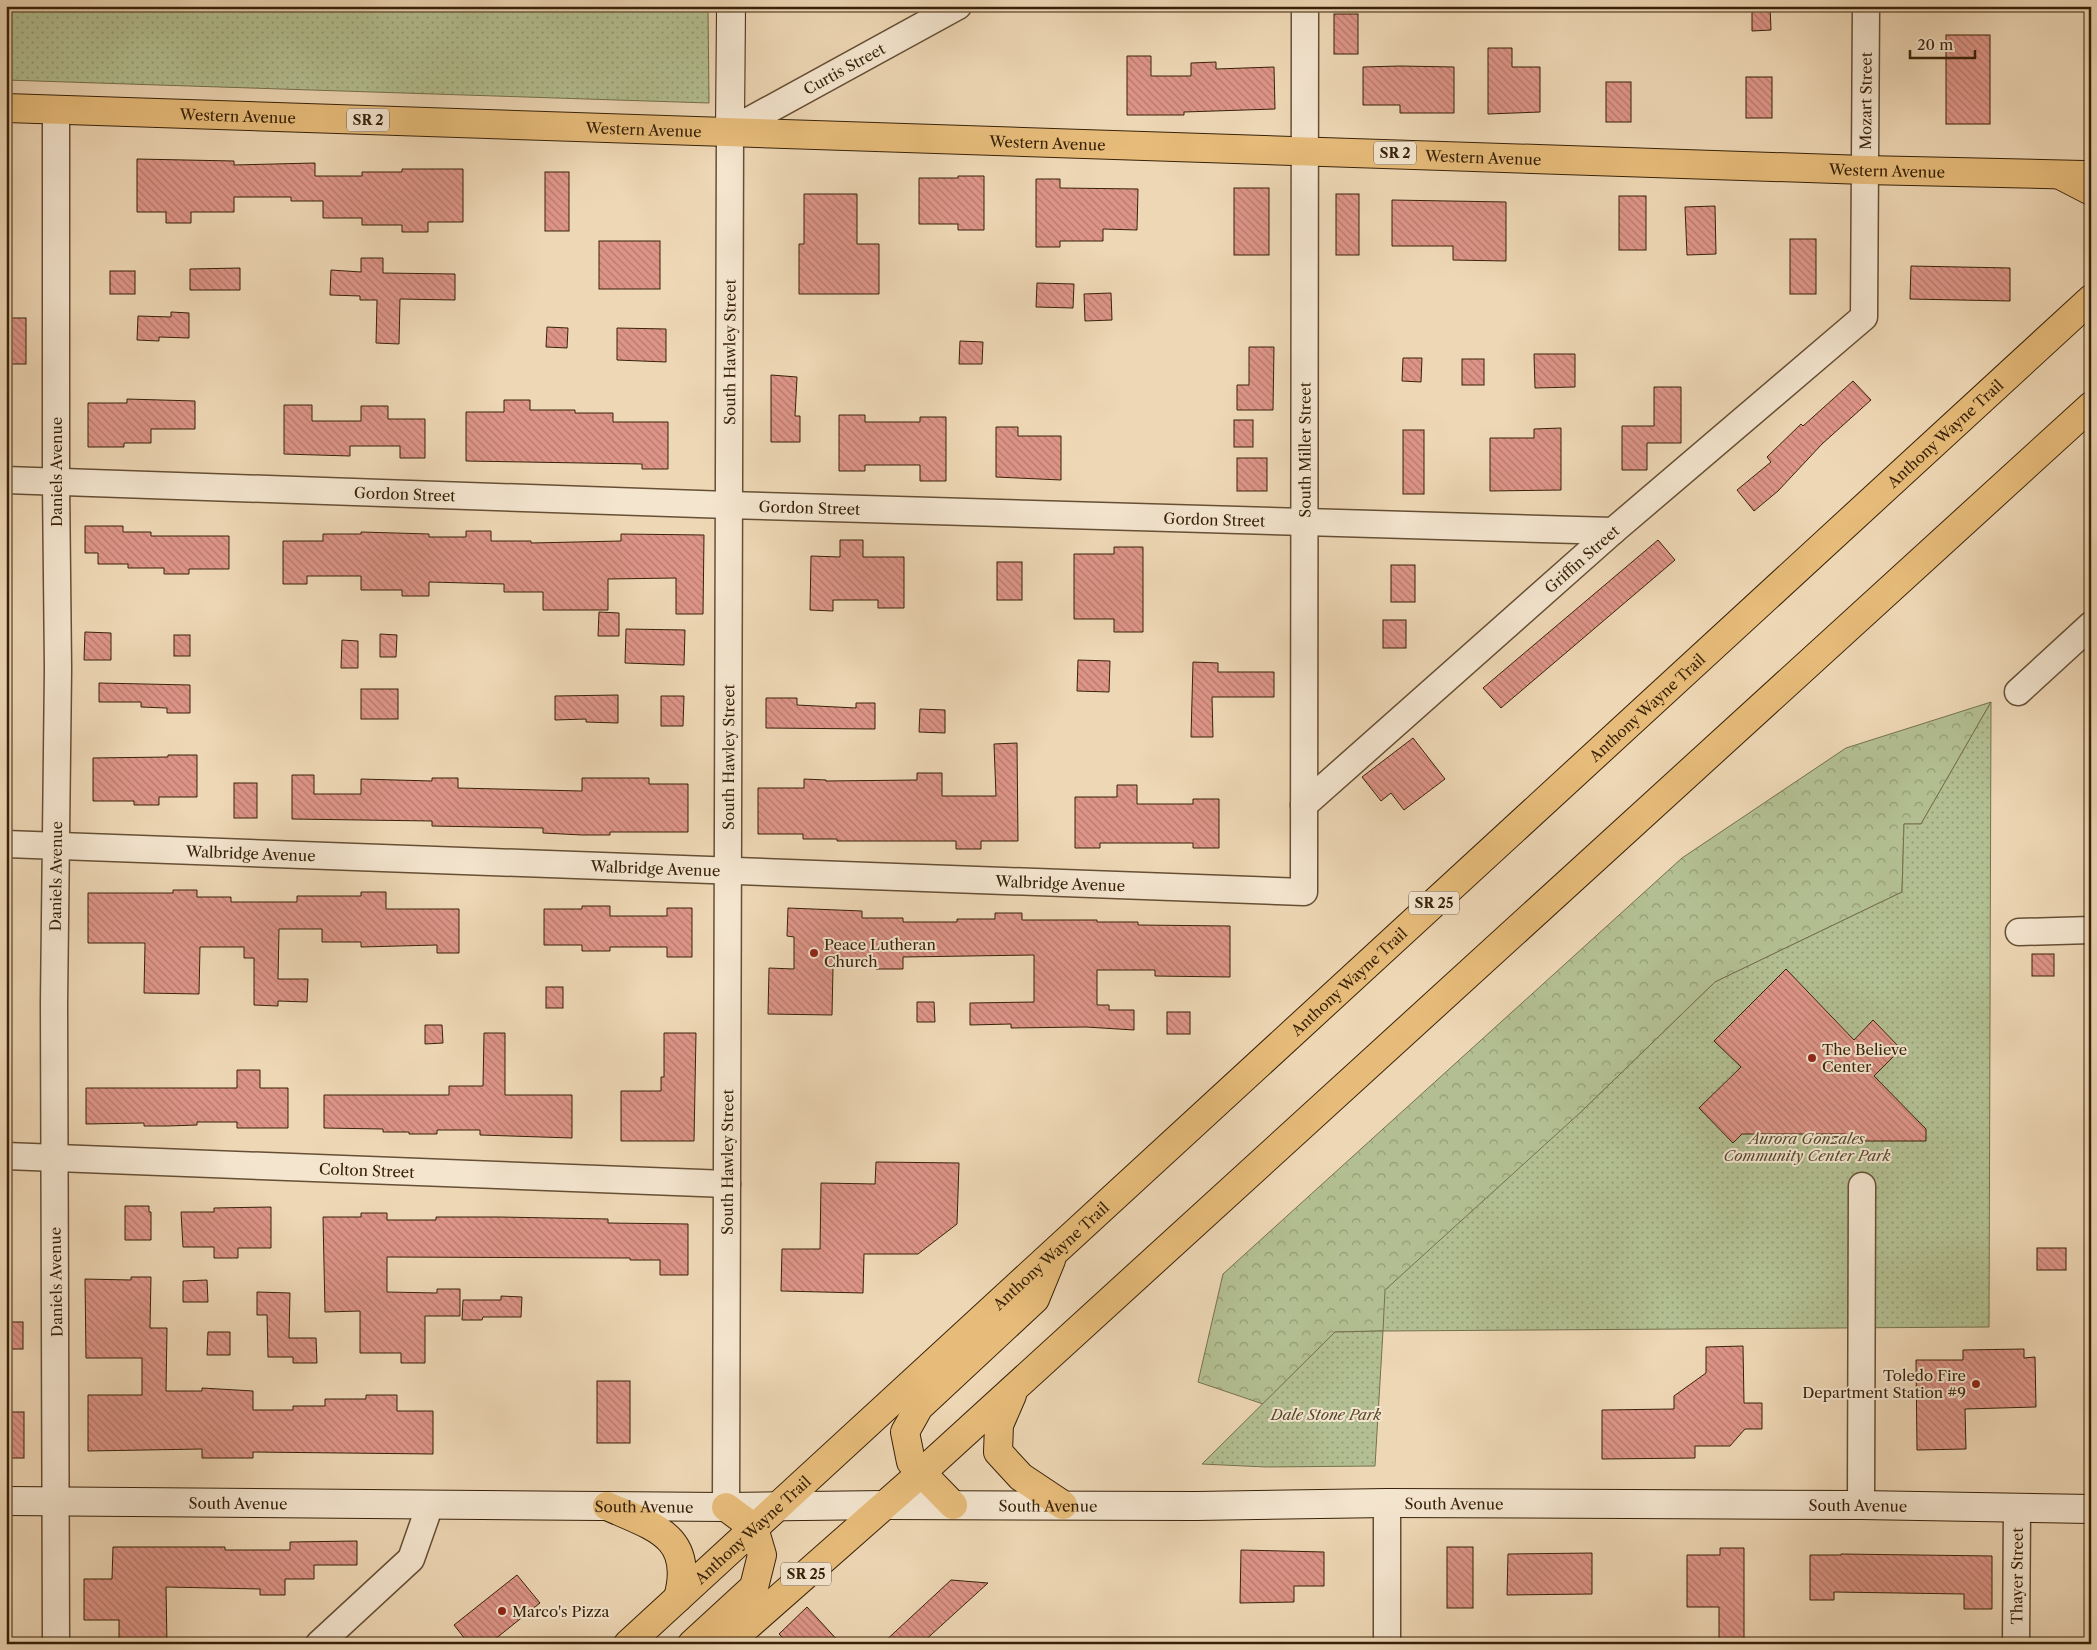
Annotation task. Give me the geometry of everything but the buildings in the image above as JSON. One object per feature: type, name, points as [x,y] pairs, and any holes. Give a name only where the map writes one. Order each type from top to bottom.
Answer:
[{"type":"main road","name":"Western Avenue","points":[[6,108],[2091,176]]},
{"type":"main road","points":[[2060,175],[2091,191]]},
{"type":"main road","name":"Anthony Wayne Trail","points":[[628,1644],[2091,299]]},
{"type":"main road","name":"SR 25","points":[[727,1644],[886,1505],[1015,1388],[2091,406]]},
{"type":"main road","points":[[953,1505],[920,1474],[911,1462],[905,1432],[918,1407],[1035,1300],[1054,1252]]},
{"type":"main road","points":[[1015,1388],[999,1425],[998,1452],[1021,1477],[1063,1505]]},
{"type":"main road","points":[[607,1506],[658,1530],[678,1550],[683,1570],[678,1598]]},
{"type":"main road","points":[[692,1644],[754,1586],[763,1553],[754,1528],[726,1507]]},
{"type":"street","name":"South Hawley Street","points":[[726,1507],[731,6]]},
{"type":"street","name":"Curtis Street","points":[[730,131],[958,6]]},
{"type":"street","name":"South Miller Street","points":[[1304,892],[1305,6]]},
{"type":"street","name":"Mozart Street","points":[[1864,317],[1866,6]]},
{"type":"street","name":"Daniels Avenue","points":[[56,110],[58,669],[55,846],[54,1157],[56,1644]]},
{"type":"street","name":"Griffin Street","points":[[1304,805],[1613,531],[1864,317]]},
{"type":"street","name":"Gordon Street","points":[[6,480],[728,506],[1613,531]]},
{"type":"street","points":[[2018,692],[2091,625]]},
{"type":"street","name":"Walbridge Avenue","points":[[6,844],[1304,892]]},
{"type":"street","points":[[2019,932],[2091,930]]},
{"type":"street","name":"Colton Street","points":[[6,1156],[727,1184]]},
{"type":"street","points":[[1861,1505],[1862,1186]]},
{"type":"street","name":"South Avenue","points":[[6,1501],[726,1507],[886,1505],[1196,1506],[1388,1502],[1861,1505],[2091,1509]]},
{"type":"street","points":[[1387,1644],[1388,1502]]},
{"type":"street","points":[[319,1644],[411,1559],[430,1505]]},
{"type":"street","name":"Thayer Street","points":[[2016,1509],[2016,1644]]},
{"type":"green space","points":[[6,6],[708,6],[709,103],[6,80]]},
{"type":"green space","points":[[1991,702],[1921,824],[1904,824],[1902,892],[1715,982],[1582,1111],[1383,1331],[1335,1332],[1263,1404],[1198,1382],[1223,1274],[1682,858],[1846,748]]},
{"type":"green space","name":"Aurora Gonzales Community Center Park","points":[[1991,702],[1989,1327],[1383,1331],[1385,1290],[1582,1111],[1715,982],[1902,892],[1904,824],[1921,824]]},
{"type":"green space","name":"Dale Stone Park","points":[[1383,1331],[1375,1466],[1266,1467],[1202,1464],[1335,1332]]},
{"type":"place","name":"Peace Lutheran Church","points":[[814,953]]},
{"type":"place","name":"The Believe Center","points":[[1812,1058]]},
{"type":"place","name":"Toledo Fire Department Station #9","points":[[1976,1384]]},
{"type":"place","name":"Marco's Pizza","points":[[502,1611]]}]
